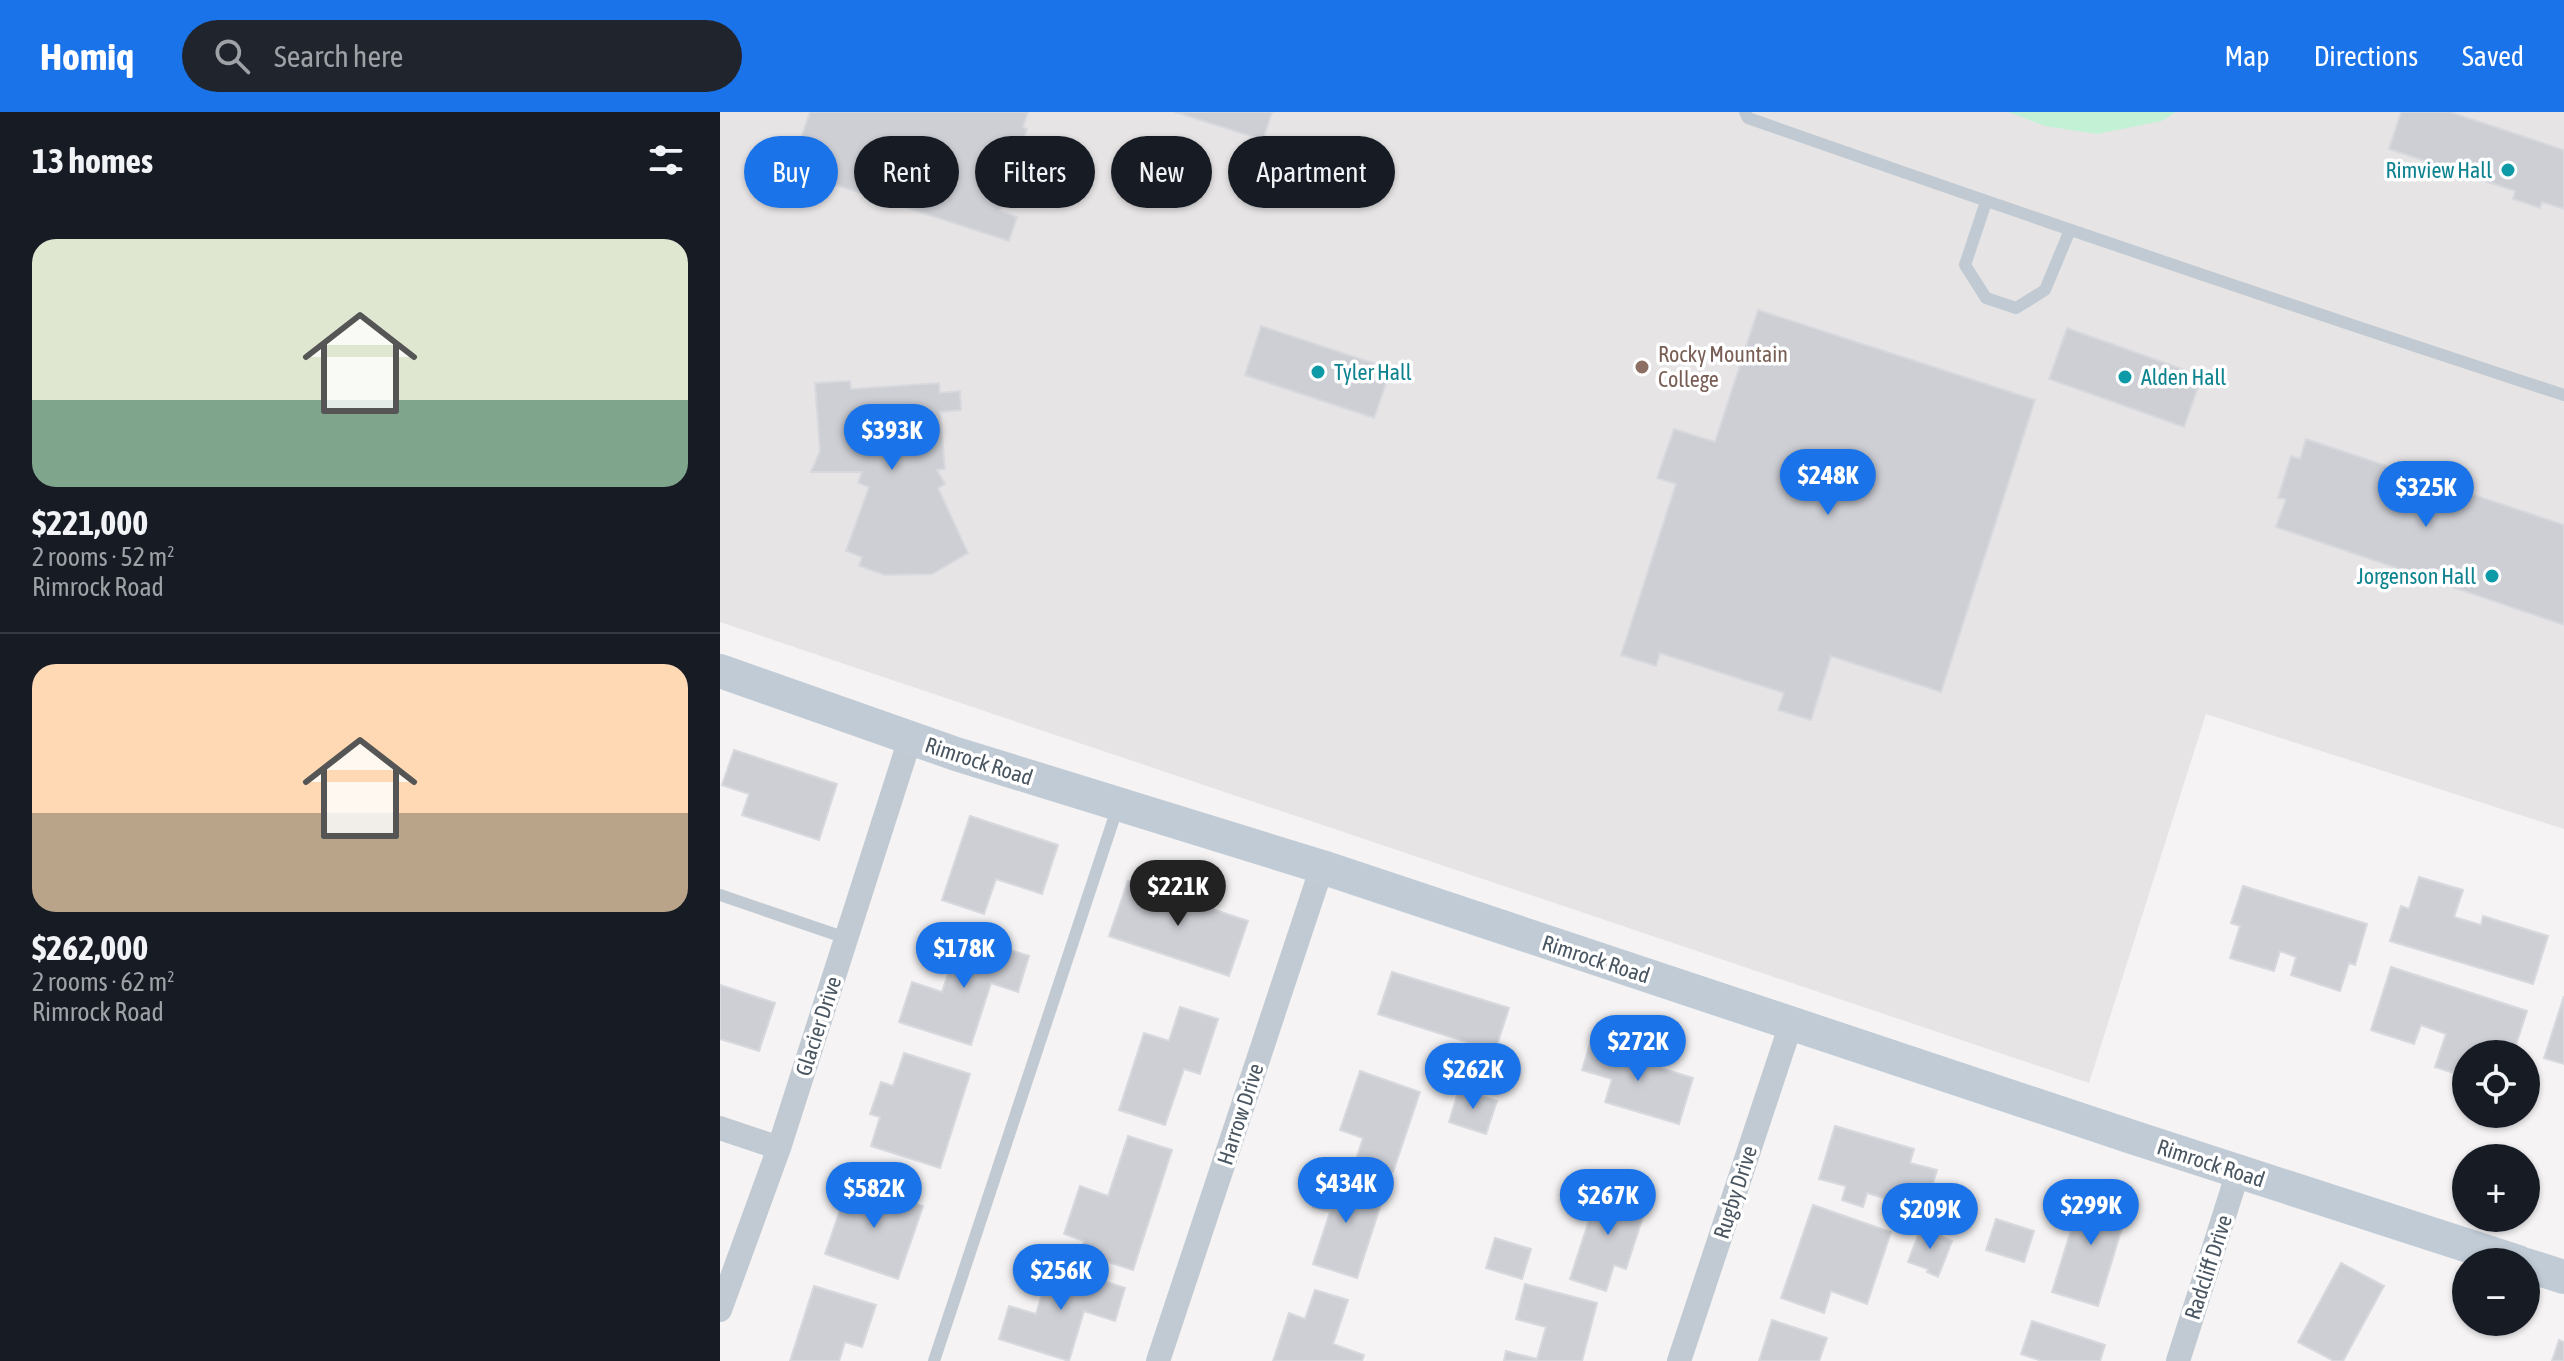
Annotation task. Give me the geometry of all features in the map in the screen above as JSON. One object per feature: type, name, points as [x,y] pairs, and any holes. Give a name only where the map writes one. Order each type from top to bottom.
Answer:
[{"type":"main road","name":"Rimrock Road","points":[[720,671],[910,739],[1322,867],[2474,1248]]},
{"type":"main road","points":[[2540,1269],[2564,1277]]},
{"type":"street","name":"Glacier Drive","points":[[720,1310],[779,1148],[910,739]]},
{"type":"street","name":"Harrow Drive","points":[[1158,1361],[1322,867]]},
{"type":"street","name":"Rugby Drive","points":[[1679,1361],[1791,1024]]},
{"type":"street","points":[[720,1128],[779,1148]]},
{"type":"street","name":"Radcliff Drive","points":[[2178,1361],[2238,1172]]},
{"type":"lane","points":[[1745,112],[1748,118],[1986,202],[2564,395]]},
{"type":"lane","points":[[1986,202],[1965,265],[1986,298],[2016,308],[2045,290],[2070,230]]},
{"type":"lane","points":[[934,1361],[1118,804]]},
{"type":"lane","points":[[720,895],[846,938]]},
{"type":"shaded area","name":"Rocky Mountain College","points":[[720,112],[2564,112],[2564,829],[2206,714],[2089,1083],[720,622]]},
{"type":"green space","points":[[2008,112],[2176,112],[2162,121],[2097,134],[2045,126]]},
{"type":"building","points":[[810,112],[1028,112],[1023,127],[1027,129],[1025,136],[975,136],[975,208],[1001,208],[1000,211],[1017,217],[1009,241],[907,208],[959,208],[959,136],[854,136],[854,191],[838,186],[838,136],[802,136]]},
{"type":"building","points":[[1175,112],[1272,112],[1264,136],[1250,136]]},
{"type":"building","name":"Rimview Hall","points":[[2401,112],[2450,112],[2564,150],[2564,209],[2542,202],[2540,208],[2513,199],[2515,191],[2389,149]]},
{"type":"building","points":[[1758,310],[2035,400],[1941,692],[1831,656],[1811,720],[1778,710],[1784,693],[1660,653],[1656,666],[1621,655],[1676,484],[1657,478],[1674,429],[1715,442]]},
{"type":"building","name":"Tyler Hall","points":[[1261,326],[1391,369],[1374,418],[1245,375]]},
{"type":"building","name":"Alden Hall","points":[[2067,328],[2202,376],[2184,427],[2049,379]]},
{"type":"building","points":[[850,381],[851,389],[939,383],[940,393],[960,391],[961,410],[940,412],[945,469],[937,470],[945,484],[938,488],[968,553],[932,574],[885,575],[859,566],[862,557],[846,551],[869,487],[858,483],[862,472],[811,472],[820,451],[815,383]]},
{"type":"building","name":"Jorgenson Hall","points":[[2306,439],[2564,525],[2564,625],[2276,527],[2286,499],[2278,498],[2291,456],[2300,459]]},
{"type":"building","points":[[734,750],[837,784],[819,840],[742,815],[749,794],[722,785]]},
{"type":"building","points":[[970,816],[1058,845],[1042,894],[996,879],[984,914],[942,900]]},
{"type":"building","points":[[2419,877],[2463,890],[2454,917],[2481,925],[2483,916],[2548,936],[2533,984],[2390,941],[2401,906],[2409,909]]},
{"type":"building","points":[[1128,881],[1248,921],[1229,976],[1109,936]]},
{"type":"building","points":[[2243,886],[2367,924],[2355,965],[2349,963],[2340,991],[2291,975],[2296,957],[2280,951],[2274,971],[2230,958],[2240,926],[2231,923]]},
{"type":"building","points":[[961,934],[1029,956],[1018,992],[991,983],[971,1045],[899,1022],[912,982],[942,992]]},
{"type":"building","points":[[2391,967],[2527,1011],[2518,1040],[2452,1040],[2452,1072],[2435,1067],[2446,1034],[2421,1025],[2414,1044],[2371,1030]]},
{"type":"building","points":[[1392,972],[1509,1008],[1495,1051],[1378,1014]]},
{"type":"building","points":[[720,985],[775,1003],[759,1051],[720,1039]]},
{"type":"building","points":[[2564,996],[2564,1064],[2544,1058]]},
{"type":"building","points":[[1180,1007],[1218,1019],[1200,1074],[1184,1069],[1165,1125],[1119,1110],[1144,1033],[1169,1041]]},
{"type":"building","points":[[1592,1037],[1626,1048],[1624,1057],[1693,1078],[1679,1124],[1605,1102],[1612,1079],[1582,1070]]},
{"type":"building","points":[[904,1053],[970,1074],[940,1168],[871,1146],[880,1117],[870,1114],[881,1082],[893,1086]]},
{"type":"building","points":[[1360,1071],[1420,1092],[1393,1172],[1356,1160],[1363,1138],[1340,1130]]},
{"type":"building","points":[[1459,1089],[1497,1101],[1486,1134],[1449,1122]]},
{"type":"building","points":[[1835,1126],[1914,1149],[1910,1163],[1937,1170],[1925,1210],[1867,1193],[1863,1207],[1842,1200],[1846,1186],[1819,1179]]},
{"type":"building","points":[[1128,1136],[1172,1150],[1133,1270],[1080,1253],[1084,1241],[1064,1234],[1080,1186],[1108,1196]]},
{"type":"building","points":[[1324,1175],[1384,1195],[1357,1278],[1313,1264],[1330,1212],[1313,1207]]},
{"type":"building","points":[[850,1181],[923,1206],[898,1279],[825,1254]]},
{"type":"building","points":[[1600,1186],[1648,1201],[1626,1269],[1614,1265],[1606,1291],[1570,1279]]},
{"type":"building","points":[[2084,1188],[2130,1202],[2098,1306],[2052,1292]]},
{"type":"building","points":[[1813,1205],[1891,1232],[1867,1304],[1831,1291],[1824,1313],[1781,1298]]},
{"type":"building","points":[[1996,1219],[2034,1231],[2024,1262],[1986,1250]]},
{"type":"building","points":[[1921,1227],[1952,1241],[1938,1277],[1927,1272],[1928,1269],[1908,1262]]},
{"type":"building","points":[[1495,1238],[1531,1249],[1522,1279],[1486,1268]]},
{"type":"building","points":[[2341,1263],[2384,1286],[2343,1361],[2334,1361],[2298,1342]]},
{"type":"building","points":[[1051,1264],[1125,1288],[1115,1321],[1084,1311],[1069,1361],[999,1339],[1009,1306],[1036,1314]]},
{"type":"building","points":[[1525,1284],[1597,1303],[1582,1361],[1504,1361],[1506,1351],[1537,1359],[1546,1327],[1516,1319]]},
{"type":"building","points":[[814,1286],[876,1305],[862,1347],[845,1342],[839,1361],[790,1361]]},
{"type":"building","points":[[1315,1290],[1348,1300],[1333,1344],[1364,1355],[1362,1361],[1273,1361],[1289,1313],[1305,1319]]},
{"type":"building","points":[[1772,1320],[1827,1338],[1819,1361],[1759,1361]]},
{"type":"building","points":[[2032,1321],[2105,1345],[2100,1361],[2042,1361],[2021,1354]]},
{"type":"building","points":[[2559,1340],[2564,1342],[2564,1361],[2552,1361]]},
{"type":"place","name":"Rimview Hall","points":[[2508,170]]},
{"type":"place","name":"Rocky Mountain College","points":[[1642,367]]},
{"type":"place","name":"Tyler Hall","points":[[1318,372]]},
{"type":"place","name":"Alden Hall","points":[[2125,377]]},
{"type":"place","name":"Jorgenson Hall","points":[[2492,576]]}]
